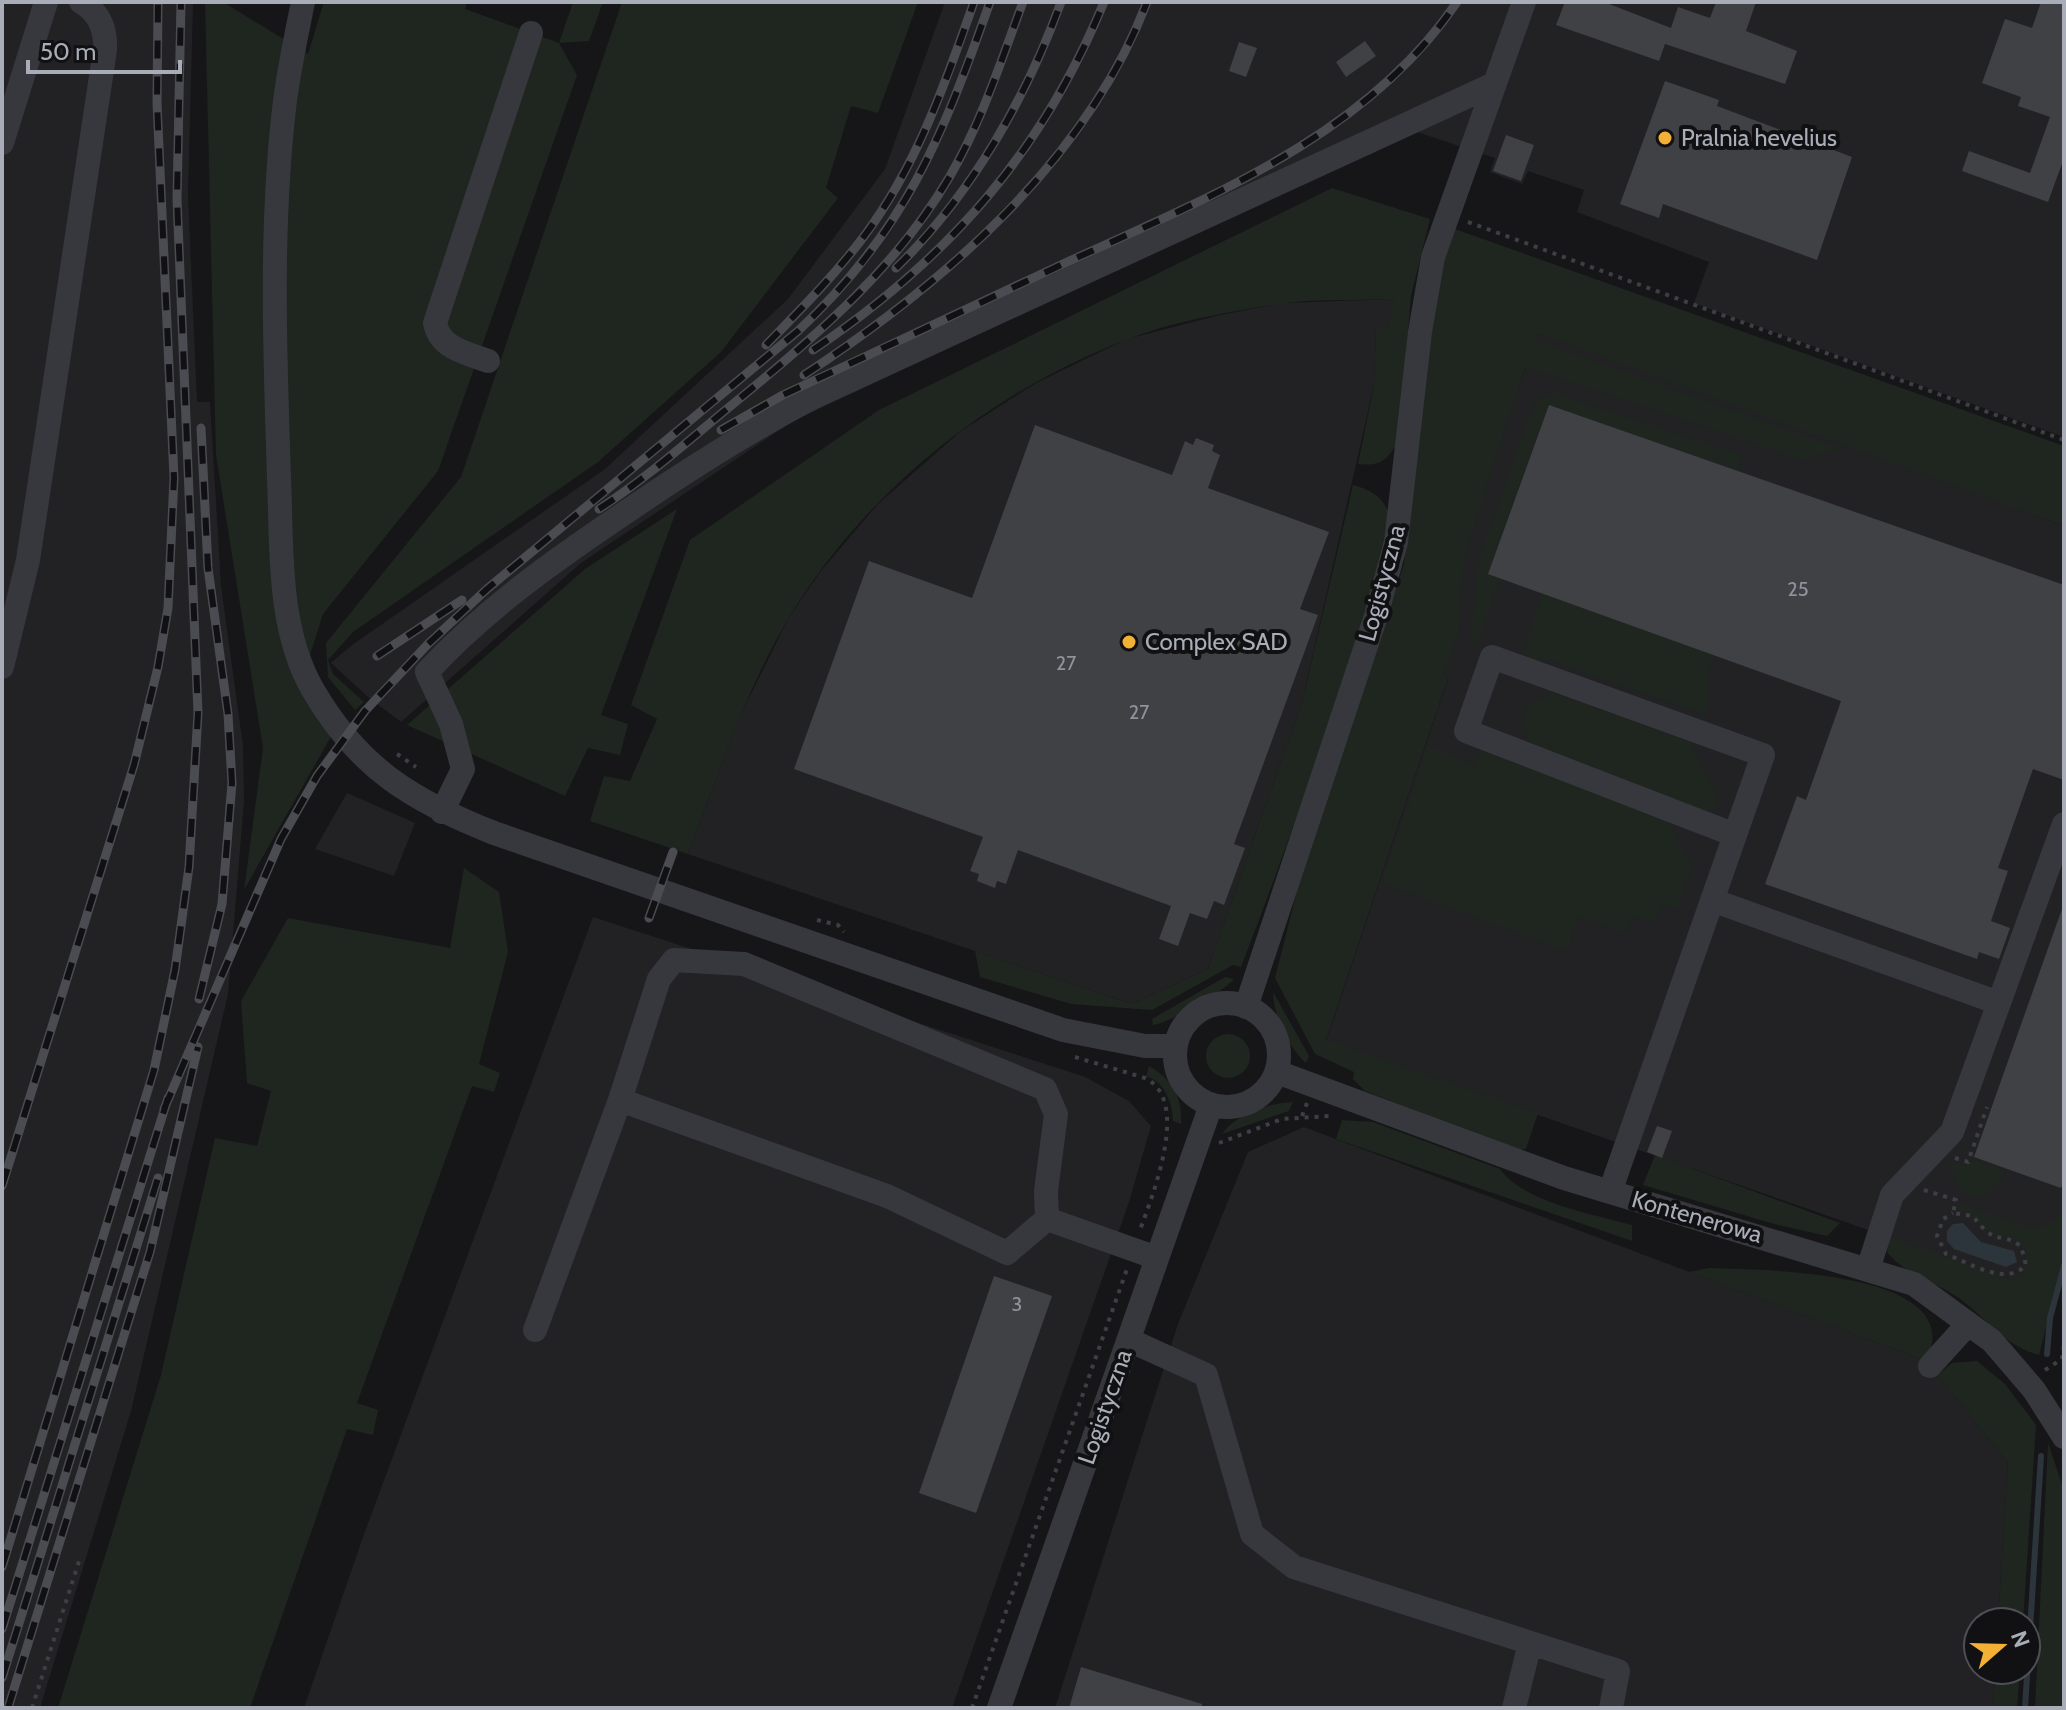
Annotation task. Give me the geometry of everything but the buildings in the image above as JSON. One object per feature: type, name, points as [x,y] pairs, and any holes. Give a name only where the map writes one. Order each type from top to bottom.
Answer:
[{"type":"street","points":[[2,143],[46,2]]},
{"type":"street","points":[[2,667],[28,560],[105,50],[105,36],[99,19],[81,2]]},
{"type":"street","points":[[303,2],[284,108],[275,225],[274,336],[288,617],[299,658],[331,719],[384,776],[446,802],[1063,1030],[1133,1044],[1175,1046]]},
{"type":"street","name":"Logistyczna","points":[[1246,1007],[1376,616],[1396,542],[1420,332],[1431,272],[1469,149],[1524,2]]},
{"type":"street","points":[[488,361],[447,345],[437,334],[435,323],[531,33]]},
{"type":"street","points":[[446,802],[463,769],[461,753],[427,672],[456,640],[545,566],[747,431],[814,397],[1492,85]]},
{"type":"street","points":[[1610,1192],[1712,900],[1735,835],[1763,755],[1492,657],[1466,731],[1735,835]]},
{"type":"street","points":[[1868,1269],[1892,1195],[1952,1132],[2064,824]]},
{"type":"street","points":[[1712,900],[1999,1003]]},
{"type":"street","points":[[535,1330],[620,1100],[659,979],[674,960],[744,964],[1045,1089],[1056,1114],[1046,1191],[1047,1219]]},
{"type":"street","points":[[1222,1003],[1246,1007],[1260,1015],[1276,1037],[1277,1072],[1267,1089],[1245,1104],[1211,1105],[1184,1085],[1175,1060],[1179,1033],[1197,1012],[1222,1003]]},
{"type":"street","name":"Kontenerowa","points":[[1277,1072],[1610,1192],[1914,1284],[1992,1341],[2027,1382],[2064,1437]]},
{"type":"street","points":[[620,1100],[887,1196],[1007,1253],[1047,1219]]},
{"type":"street","name":"Logistyczna","points":[[999,1708],[1211,1105]]},
{"type":"street","points":[[1047,1219],[1157,1258]]},
{"type":"street","points":[[1930,1366],[1968,1324]]},
{"type":"street","points":[[1129,1340],[1206,1375],[1252,1534],[1294,1567],[1618,1671],[1611,1708]]},
{"type":"street","points":[[1514,1708],[1530,1643]]},
{"type":"path","points":[[1459,218],[2064,440]]},
{"type":"path","points":[[391,749],[446,802]]},
{"type":"path","points":[[1302,1116],[1306,1104]]},
{"type":"path","points":[[1218,1143],[1282,1119],[1342,1116]]},
{"type":"path","points":[[1166,1134],[1179,1137]]},
{"type":"path","points":[[1902,1184],[1956,1200],[1953,1213],[1943,1219],[1937,1236],[1946,1254],[2007,1276],[2017,1274],[2026,1265],[2021,1246],[2012,1240],[1994,1239],[1986,1234],[1973,1216],[1953,1213]]},
{"type":"path","points":[[972,1708],[1126,1270]]},
{"type":"path","points":[[2027,1382],[2062,1359],[2064,1345]]},
{"type":"path","points":[[32,1708],[80,1558]]},
{"type":"shaded area","points":[[2,2],[193,2],[188,196],[197,402],[210,402],[221,586],[243,746],[244,801],[228,994],[131,1411],[40,1708],[2,1708]]},
{"type":"shaded area","points":[[205,2],[223,2],[308,54],[324,2],[467,2],[465,9],[559,43],[577,75],[438,471],[323,614],[302,680],[333,733],[244,890],[263,748],[216,455]]},
{"type":"shaded area","points":[[573,2],[603,2],[589,41],[559,43]]},
{"type":"shaded area","points":[[622,2],[918,2],[878,113],[851,106],[826,188],[838,198],[721,352],[598,462],[353,632],[328,660],[333,674],[364,702],[355,710],[328,677],[326,643],[461,477]]},
{"type":"shaded area","points":[[945,2],[2064,2],[2064,437],[1694,303],[1709,262],[1577,212],[1584,190],[1528,171],[1522,184],[1490,172],[1495,158],[1414,131],[793,421],[581,563],[401,722],[368,697],[331,663],[352,645],[605,469],[788,299],[885,169]]},
{"type":"shaded area","points":[[1332,188],[1430,219],[1411,296],[1399,439],[1388,456],[1378,463],[1358,464],[1374,385],[1376,329],[1387,329],[1394,299],[1293,302],[1221,314],[1144,333],[1075,362],[978,418],[933,452],[852,531],[817,575],[787,621],[758,677],[688,854],[590,821],[604,776],[630,781],[657,719],[631,705],[690,540],[879,410]]},
{"type":"shaded area","points":[[1452,228],[2064,446],[2064,526],[1537,333],[1535,340],[1841,449],[1803,460],[1525,367],[1464,557],[1458,637],[1442,675],[1448,678],[1326,1040],[1538,1113],[1526,1149],[1518,1150],[1365,1091],[1353,1079],[1354,1072],[1315,1054],[1275,978],[1304,863],[1404,564],[1432,299]]},
{"type":"shaded area","name":"Complex SAD","points":[[1395,299],[1387,330],[1376,329],[1374,385],[1302,702],[1208,969],[1132,1004],[688,854],[737,722],[788,619],[820,572],[878,504],[961,431],[1036,383],[1127,339],[1220,315],[1283,303]]},
{"type":"shaded area","points":[[1537,333],[1776,417],[2064,526],[2064,1212],[2020,1283],[1326,1041],[1448,679],[1408,661],[1479,501]]},
{"type":"shaded area","points":[[1552,392],[1743,455],[1737,471],[1549,405],[1488,573],[1500,578],[1476,646],[1470,643],[1479,558],[1534,404]]},
{"type":"shaded area","points":[[1353,485],[1375,495],[1384,503],[1389,514],[1384,564],[1241,967],[1233,965],[1152,1010],[1071,1004],[980,977],[975,951],[1132,1004],[1208,969],[1302,702]]},
{"type":"shaded area","points":[[677,509],[601,715],[628,724],[620,755],[588,748],[565,796],[407,725],[585,569]]},
{"type":"shaded area","points":[[1542,593],[1714,655],[1708,673],[1707,715],[1539,657],[1535,665],[1520,662]]},
{"type":"shaded area","points":[[1553,693],[1689,741],[1718,796],[1715,809],[1702,811],[1532,750],[1522,722],[1527,705]]},
{"type":"shaded area","points":[[1428,746],[1475,765],[1481,746],[1662,810],[1692,866],[1678,909],[1663,904],[1654,922],[1632,917],[1626,934],[1579,916],[1567,951],[1382,883]]},
{"type":"shaded area","points":[[347,793],[415,823],[394,876],[315,849]]},
{"type":"shaded area","points":[[464,868],[499,892],[508,952],[479,1064],[500,1073],[494,1092],[472,1086],[357,1403],[378,1410],[373,1435],[347,1429],[250,1708],[58,1708],[161,1375],[215,1138],[257,1146],[271,1091],[247,1083],[241,1001],[288,918],[450,948]]},
{"type":"shaded area","points":[[593,917],[1085,1077],[1129,1101],[1151,1126],[1129,1202],[952,1708],[304,1708],[363,1537]]},
{"type":"shaded area","points":[[1225,977],[1234,979],[1195,1006],[1153,1025],[1152,1019]]},
{"type":"shaded area","points":[[1273,992],[1309,1056],[1306,1063],[1283,1031]]},
{"type":"shaded area","points":[[1228,1034],[1244,1040],[1250,1056],[1244,1072],[1228,1078],[1212,1072],[1206,1056],[1212,1040]]},
{"type":"shaded area","points":[[1149,1066],[1164,1077],[1174,1090],[1180,1106],[1181,1124],[1173,1121],[1163,1088],[1146,1076]]},
{"type":"shaded area","points":[[1293,1102],[1289,1111],[1222,1134],[1254,1111]]},
{"type":"shaded area","points":[[1342,1120],[1373,1122],[1500,1169],[1525,1190],[1542,1198],[1632,1225],[1632,1241],[1336,1139]]},
{"type":"shaded area","points":[[1304,1127],[1926,1361],[2008,1463],[1999,1606],[1962,1606],[1962,1686],[1994,1686],[1993,1708],[1055,1708],[1178,1324],[1248,1152]]},
{"type":"shaded area","points":[[1655,1155],[1840,1223],[1827,1236],[1774,1224],[1643,1185]]},
{"type":"shaded area","points":[[1949,1159],[1968,1166],[1972,1159],[2006,1171],[1989,1191],[1972,1195],[1957,1184]]},
{"type":"shaded area","points":[[1959,1203],[2030,1228],[2043,1226],[2064,1212],[2064,1258],[2039,1355],[2016,1346],[1959,1298],[1912,1273],[1887,1252],[1888,1236],[2009,1279],[2021,1275],[2027,1265],[2024,1245],[1986,1230],[1958,1210]]},
{"type":"shaded area","points":[[1963,1223],[1981,1242],[2014,1251],[2017,1262],[2006,1267],[1954,1249],[1947,1241],[1947,1231],[1953,1224]]},
{"type":"shaded area","points":[[1709,1268],[1811,1274],[1853,1281],[1890,1292],[1918,1308],[1932,1331],[1926,1361],[1689,1272]]},
{"type":"shaded area","points":[[1977,1361],[2005,1384],[2036,1425],[2024,1606],[1999,1606],[2008,1463],[1937,1375],[1952,1363]]},
{"type":"shaded area","points":[[2048,1443],[2064,1490],[2064,1708],[2035,1708],[2036,1686],[2042,1686],[2040,1606]]},
{"type":"shaded area","points":[[1994,1686],[2019,1686],[2017,1708],[1993,1708]]},
{"type":"waterway","points":[[2047,1354],[2050,1318],[2064,1266]]},
{"type":"waterway","points":[[2025,1708],[2041,1456]]},
{"type":"railway","points":[[2,1186],[134,765],[158,667],[168,608],[174,478],[157,103],[158,2]]},
{"type":"railway","points":[[2,1567],[154,1070],[175,970],[189,867],[198,713],[177,199],[181,2]]},
{"type":"railway","points":[[766,345],[842,264],[900,181],[928,123],[974,2]]},
{"type":"railway","points":[[164,1109],[281,839],[317,776],[365,711],[428,644],[487,589],[798,331],[835,293],[867,256],[916,180],[955,97],[990,2]]},
{"type":"railway","points":[[599,509],[668,458],[794,353],[852,300],[905,241],[929,210],[972,134],[1023,2]]},
{"type":"railway","points":[[896,268],[948,209],[994,144],[1031,74],[1061,2]]},
{"type":"railway","points":[[813,350],[907,278],[948,240],[986,198],[1051,107],[1079,57],[1104,2]]},
{"type":"railway","points":[[804,375],[908,301],[1005,214],[1048,166],[1087,115],[1120,60],[1147,2]]},
{"type":"railway","points":[[721,430],[783,395],[1172,215],[1279,159],[1330,127],[1377,91],[1420,49],[1457,2]]},
{"type":"railway","points":[[199,999],[222,904],[232,783],[228,714],[208,568],[201,428]]},
{"type":"railway","points":[[377,656],[462,600]]},
{"type":"railway","points":[[649,918],[673,852]]},
{"type":"railway","points":[[8,1708],[150,1252],[198,1047]]},
{"type":"railway","points":[[2,1629],[168,1098]]},
{"type":"railway","points":[[2,1678],[158,1178]]},
{"type":"place","name":"Pralnia hevelius","points":[[1665,138]]},
{"type":"place","name":"Complex SAD","points":[[1129,642]]}]
